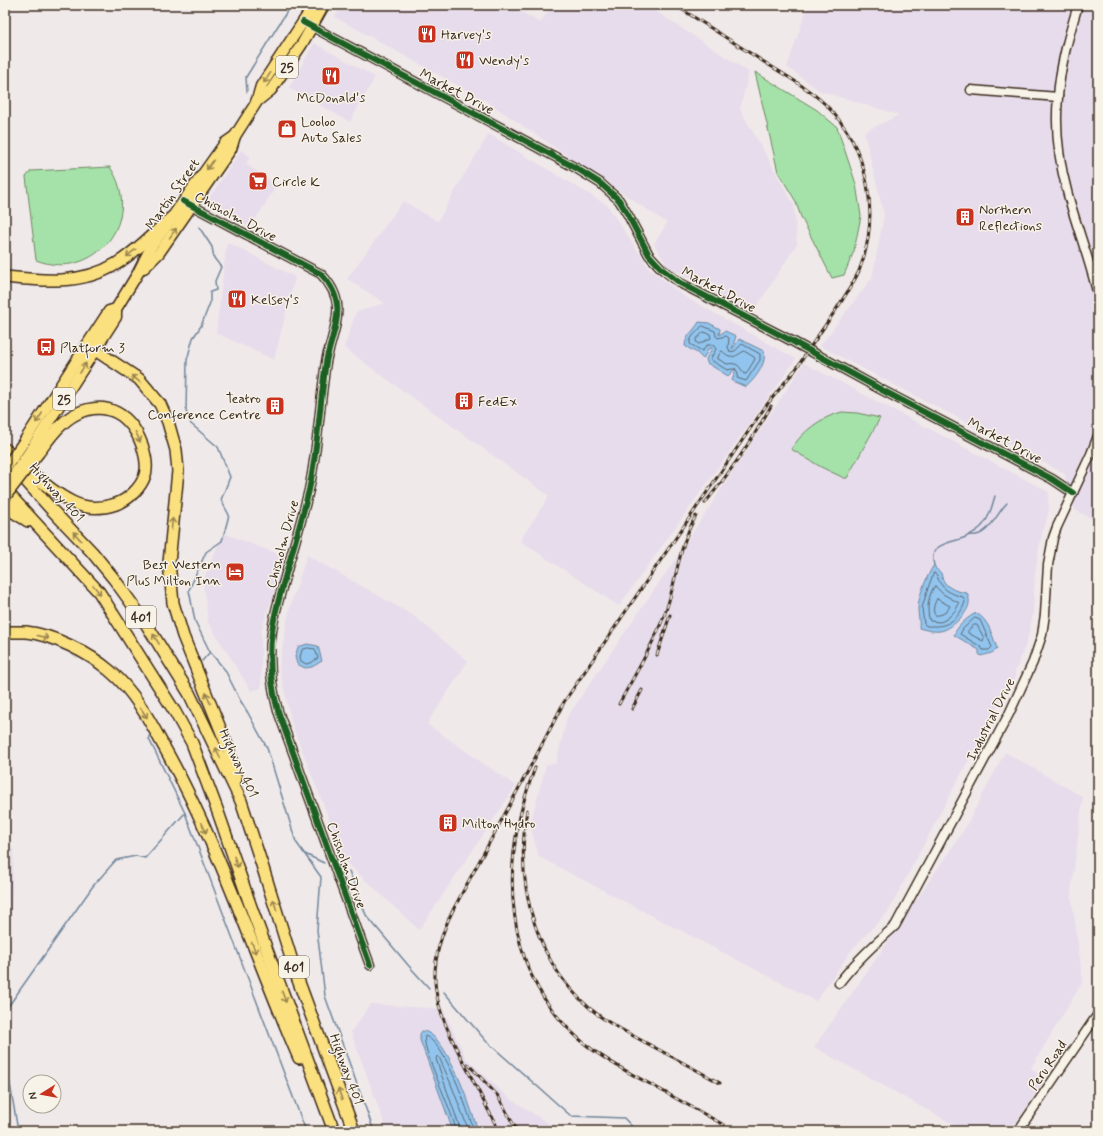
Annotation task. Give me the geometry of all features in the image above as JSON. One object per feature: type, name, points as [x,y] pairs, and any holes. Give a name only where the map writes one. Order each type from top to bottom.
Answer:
[{"type":"highway","points":[[5,277],[56,281],[76,279],[97,273],[116,264],[130,254],[171,218]]},
{"type":"highway","points":[[94,350],[139,379],[160,404],[168,422],[176,450],[178,471],[169,563],[173,603],[183,636],[228,748],[241,801]]},
{"type":"highway","points":[[5,449],[58,494],[73,502],[90,508],[106,508],[120,503],[130,496],[139,487],[145,475],[146,462],[144,449],[138,435],[130,423],[112,410],[100,408],[88,410],[74,415],[55,432],[32,447],[5,496]]},
{"type":"highway","name":"Highway 401","points":[[5,457],[96,557],[114,579],[145,622],[189,693],[241,801],[265,872],[297,977],[354,1131]]},
{"type":"highway","name":"401","points":[[5,489],[99,592],[175,712],[192,743],[334,1131]]},
{"type":"highway","points":[[5,503],[15,513],[42,530]]},
{"type":"highway","points":[[5,632],[27,632],[56,640],[85,653],[111,671],[130,692],[154,729],[179,773],[219,864],[298,1058],[320,1095]]},
{"type":"main road","name":"Martin Street","points":[[308,24],[314,5]]},
{"type":"main road","name":"Martin Street","points":[[138,273],[159,253],[225,143],[235,136],[256,103],[271,90],[308,24],[324,5]]},
{"type":"main road","name":"Martin Street","points":[[5,489],[116,317],[116,309],[138,273],[151,247],[171,218],[188,204]]},
{"type":"main road","name":"Martin Street","points":[[5,469],[32,447],[109,311],[116,309]]},
{"type":"street","points":[[1078,5],[1064,57],[1058,97],[1058,134],[1063,175],[1098,296]]},
{"type":"street","name":"Market Drive","points":[[308,24],[576,168],[600,183],[619,200],[649,255],[662,269],[680,283],[1045,476],[1072,493]]},
{"type":"street","points":[[971,90],[1058,97]]},
{"type":"street","name":"Chisholm Drive","points":[[188,204],[320,274],[332,288],[337,306],[336,324],[328,351],[324,376],[316,458],[274,619],[270,666],[273,692],[278,711],[370,965]]},
{"type":"street","name":"Industrial Drive","points":[[839,983],[868,949],[895,926],[1009,714],[1026,678],[1042,635],[1048,565],[1051,546],[1057,527],[1098,436]]},
{"type":"street","name":"Peru Road","points":[[1018,1131],[1098,1014]]},
{"type":"shaded area","points":[[342,5],[510,5],[540,23],[553,5],[646,5],[749,72],[740,109],[794,205],[797,244],[752,314],[667,266],[654,244],[667,223],[486,101],[335,17]]},
{"type":"shaded area","points":[[808,5],[1098,5],[1098,522],[1075,510],[1064,473],[820,346],[872,278],[884,215],[864,132],[899,115],[820,91],[787,67]]},
{"type":"shaded area","points":[[314,43],[375,77],[350,122],[289,88]]},
{"type":"shaded area","points":[[489,134],[607,205],[649,268],[682,295],[796,359],[619,606],[520,541],[549,496],[344,348],[356,312],[385,303],[347,279],[403,201],[439,222],[438,221],[461,180]]},
{"type":"shaded area","points":[[241,150],[250,156],[246,164],[277,185],[250,228],[208,200]]},
{"type":"shaded area","points":[[227,242],[295,277],[274,360],[216,333]]},
{"type":"shaded area","points":[[804,363],[1049,492],[1049,511],[1040,541],[1035,574],[1033,614],[1027,641],[1015,672],[1015,679],[1010,682],[888,912],[853,948],[816,1001],[539,857],[530,825],[546,765],[556,763],[567,717],[678,555]]},
{"type":"shaded area","points":[[223,533],[286,557],[261,631],[261,688],[251,691],[208,622],[203,581]]},
{"type":"shaded area","points":[[307,555],[414,616],[468,661],[427,724],[516,786],[419,930],[346,862],[292,725],[279,667],[289,610]]},
{"type":"shaded area","points":[[1005,752],[1083,797],[1071,893],[1083,981],[1031,1068],[1044,1080],[1011,1131],[965,1131],[814,1047],[964,830]]},
{"type":"shaded area","points":[[5,845],[14,850],[10,926],[5,943]]},
{"type":"shaded area","points":[[371,1004],[443,1009],[466,1058],[508,1097],[560,1131],[387,1131],[351,1032]]},
{"type":"green space","points":[[755,72],[817,110],[837,127],[856,184],[861,216],[854,251],[844,275],[832,278],[801,217],[795,200],[778,172]]},
{"type":"green space","points":[[110,167],[119,187],[122,207],[118,225],[108,242],[95,254],[77,262],[58,265],[36,260],[26,177],[31,171]]},
{"type":"green space","points":[[842,412],[857,413],[880,418],[847,478],[821,467],[791,449],[801,436],[813,426],[827,417]]},
{"type":"water","points":[[699,322],[709,323],[720,329],[719,335],[725,331],[736,336],[732,349],[739,339],[764,351],[764,361],[760,371],[746,387],[732,381],[736,368],[728,376],[707,363],[706,359],[712,348],[709,348],[703,359],[697,353],[685,346],[688,336]]},
{"type":"water","points":[[934,565],[941,573],[944,582],[950,588],[967,593],[969,601],[966,611],[960,619],[956,623],[941,631],[932,631],[919,628],[918,604],[921,592]]},
{"type":"water","points":[[976,613],[987,624],[997,648],[992,653],[981,656],[979,654],[979,650],[954,635],[963,622]]},
{"type":"water","points":[[307,644],[318,646],[322,661],[312,667],[305,668],[297,664],[295,657],[298,647]]},
{"type":"water","points":[[422,1031],[431,1034],[449,1057],[464,1091],[478,1131],[453,1131],[420,1040],[420,1034]]},
{"type":"waterway","points":[[247,92],[246,77],[291,5]]},
{"type":"waterway","points":[[199,227],[212,247],[214,258],[221,267],[215,281],[216,290],[210,292],[210,303],[201,326],[193,338],[187,360],[186,411],[191,424],[218,447],[230,477],[221,500],[229,515],[222,541],[206,552],[189,590],[195,621],[210,652],[225,670],[267,748],[296,842],[321,877],[317,930],[325,996],[374,1131]]},
{"type":"waterway","points":[[934,565],[934,552],[937,548],[966,537],[984,524],[995,496]]},
{"type":"waterway","points":[[970,535],[982,533],[987,529],[1007,503]]},
{"type":"waterway","points":[[202,661],[210,652]]},
{"type":"waterway","points":[[149,736],[149,739],[185,813],[306,1131]]},
{"type":"waterway","points":[[5,1011],[93,886],[116,860],[136,856],[145,858],[185,813]]},
{"type":"waterway","points":[[305,854],[324,863]]},
{"type":"waterway","points":[[349,871],[366,915],[429,988]]},
{"type":"waterway","points":[[444,992],[486,1041],[571,1116],[624,1118],[636,1131]]},
{"type":"waterway","points":[[5,1055],[18,1131]]},
{"type":"railway","points":[[675,5],[812,93],[826,105],[841,122],[852,141],[861,162],[867,183],[870,205],[866,250],[859,271],[852,284],[792,375]]},
{"type":"railway","points":[[499,1131],[454,1043],[445,1024],[439,1006],[435,971],[437,952],[443,932],[453,910],[564,702],[765,407],[794,371]]},
{"type":"railway","points":[[705,503],[740,456],[771,406]]},
{"type":"railway","points":[[619,704],[661,625],[669,601],[681,551],[696,516]]},
{"type":"railway","points":[[657,655],[670,615]]},
{"type":"railway","points":[[632,709],[642,690]]},
{"type":"railway","points":[[535,768],[523,804],[515,842],[512,879],[515,916],[523,951],[537,985],[557,1016],[593,1050],[608,1061],[724,1125]]},
{"type":"railway","points":[[527,810],[524,839],[524,868],[528,897],[535,924],[546,951],[560,976],[579,998],[605,1020],[720,1083]]},
{"type":"railway","points":[[468,1064],[498,1096],[517,1131]]},
{"type":"cycle path","points":[[303,22],[576,168],[600,183],[619,200],[649,255],[662,269],[680,283],[1052,479],[1073,493]]},
{"type":"cycle path","points":[[183,201],[321,274],[329,284],[337,302],[337,320],[327,356],[312,476],[303,514],[275,613],[270,661],[278,711],[370,965]]},
{"type":"place","name":"Harvey's","points":[[427,34]]},
{"type":"place","name":"Wendy's","points":[[465,60]]},
{"type":"place","name":"McDonald's","points":[[331,76]]},
{"type":"place","name":"Looloo Auto Sales","points":[[287,129]]},
{"type":"place","name":"Circle K","points":[[258,181]]},
{"type":"place","name":"Northern Reflections","points":[[965,217]]},
{"type":"place","name":"Kelsey's","points":[[237,299]]},
{"type":"place","name":"Platform 3","points":[[46,347]]},
{"type":"place","name":"FedEx","points":[[464,401]]},
{"type":"place","name":"Teatro Conference Centre","points":[[275,406]]},
{"type":"place","name":"Best Western Plus Milton Inn","points":[[235,572]]},
{"type":"place","name":"Milton Hydro","points":[[448,823]]}]
